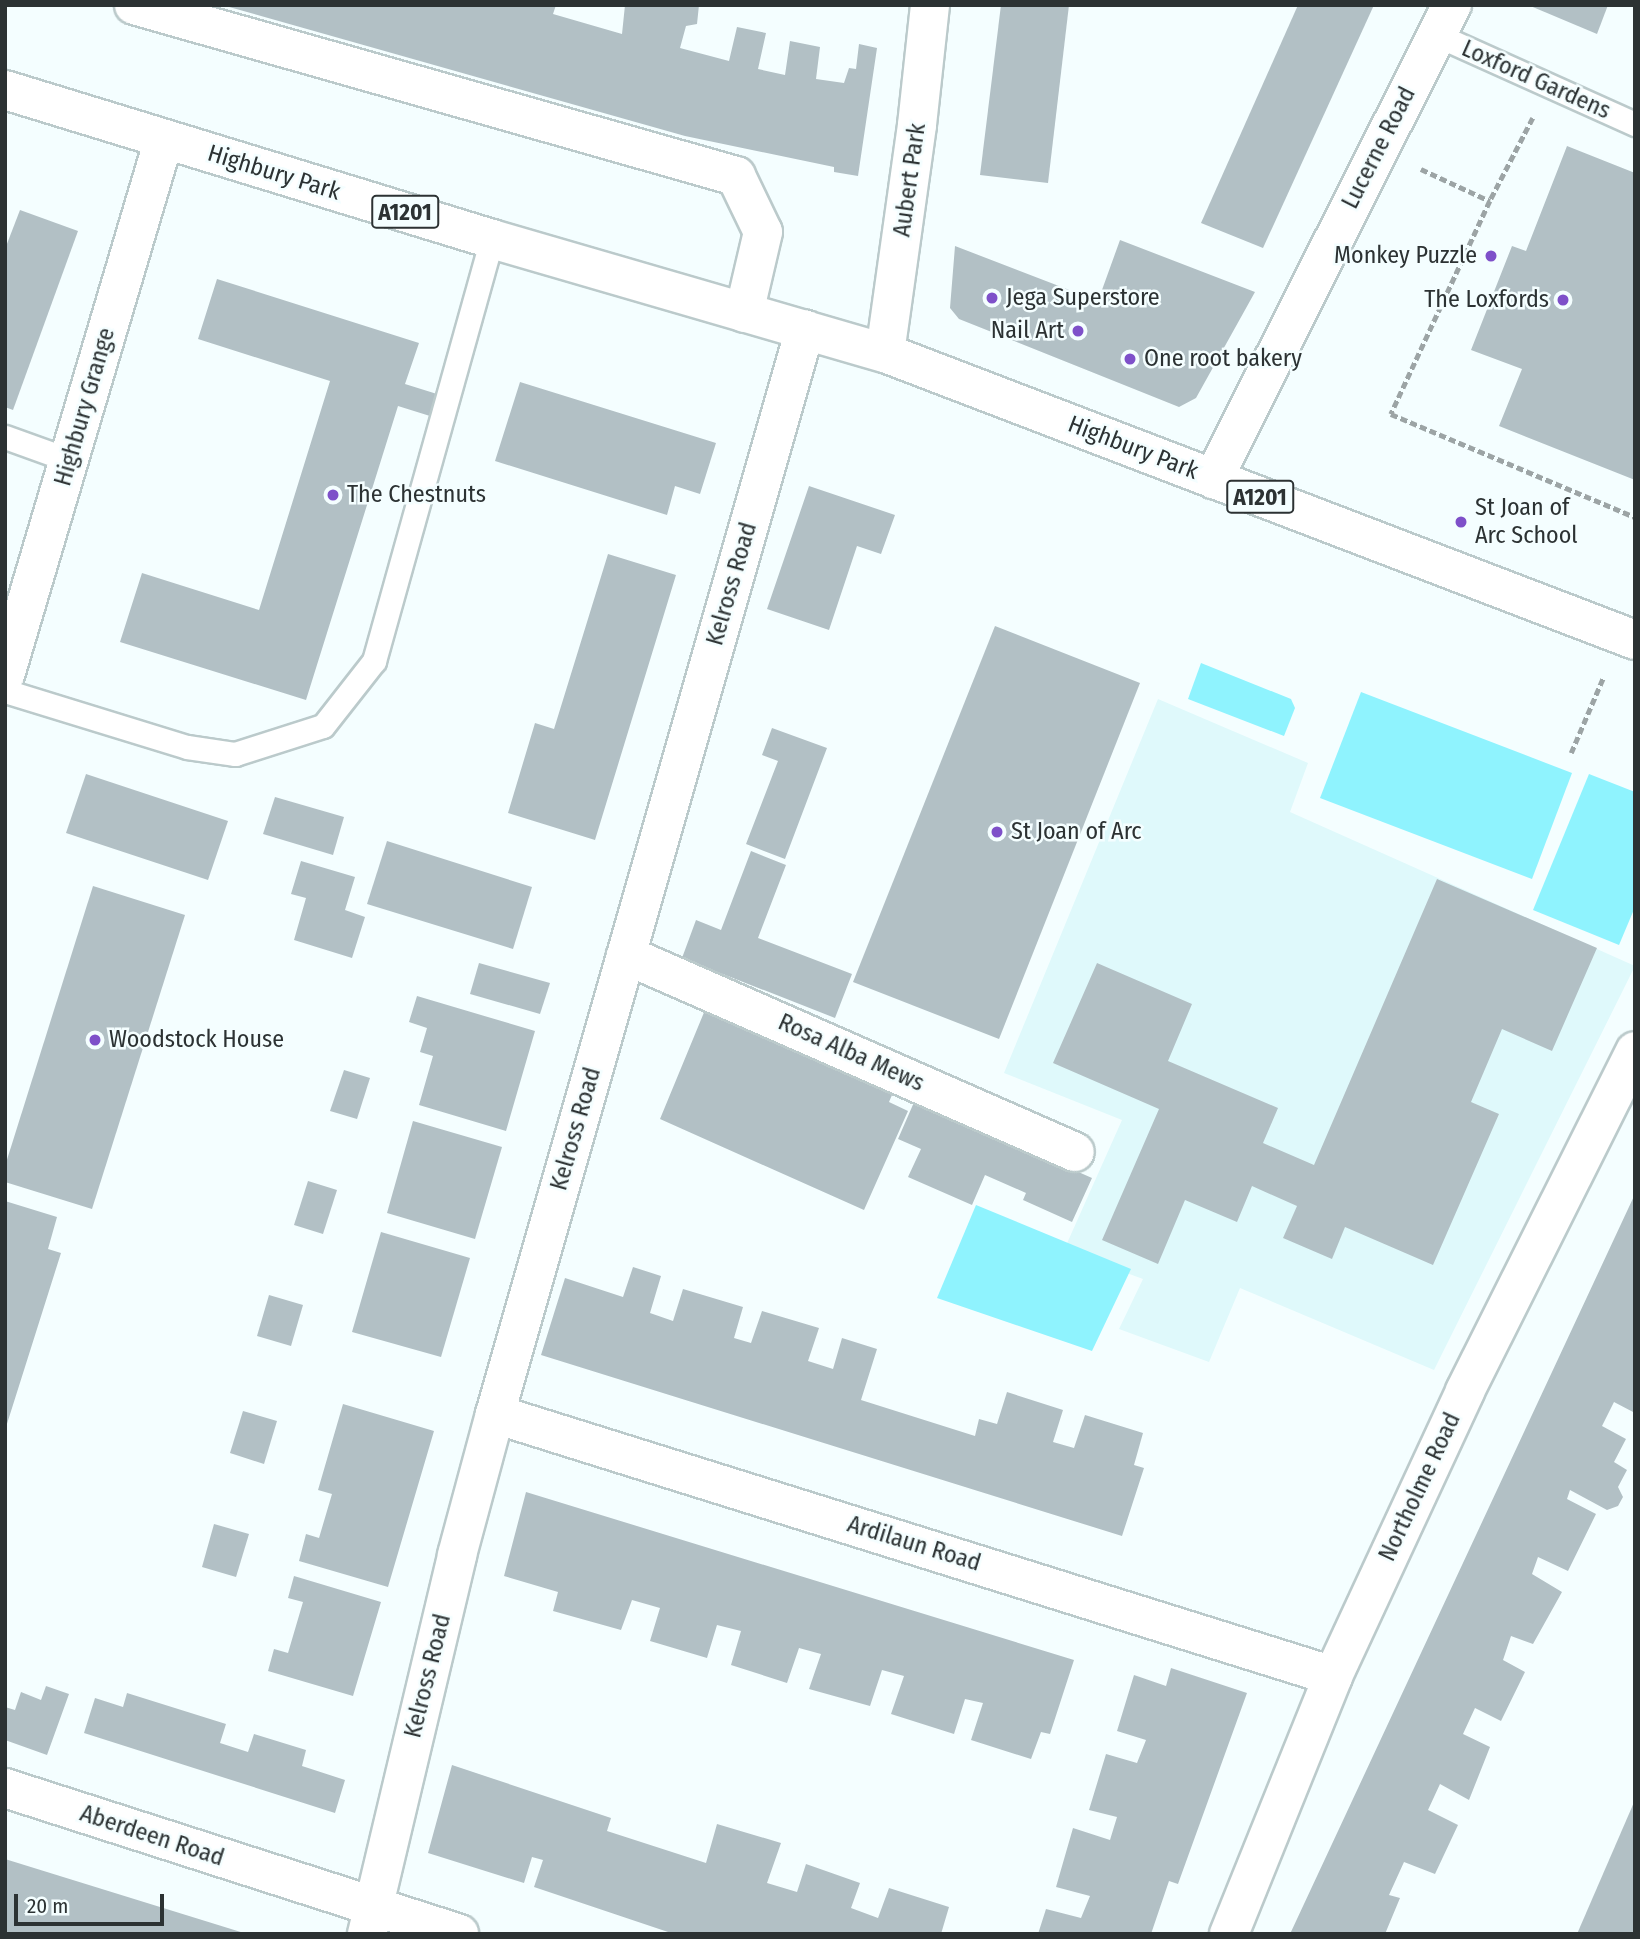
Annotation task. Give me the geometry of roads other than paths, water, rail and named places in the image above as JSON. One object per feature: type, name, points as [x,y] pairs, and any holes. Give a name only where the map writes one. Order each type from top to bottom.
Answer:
[{"type":"street","points":[[134,5],[736,176],[764,232],[744,313]]},
{"type":"street","name":"Aubert Park","points":[[885,353],[917,125],[930,5]]},
{"type":"street","name":"Lucerne Road","points":[[1213,479],[1444,20]]},
{"type":"street","name":"Highbury Park","points":[[5,90],[492,239],[885,353],[1628,637]]},
{"type":"street","name":"Highbury Grange","points":[[5,675],[164,139]]},
{"type":"street","name":"Kelross Road","points":[[370,1920],[495,1414],[805,329]]},
{"type":"street","name":"Rosa Alba Mews","points":[[626,954],[1075,1152]]},
{"type":"street","name":"Northolme Road","points":[[1229,1934],[1333,1676],[1465,1391],[1635,1051]]},
{"type":"street","name":"Ardilaun Road","points":[[495,1414],[1333,1676]]},
{"type":"street","name":"Aberdeen Road","points":[[5,1788],[370,1920],[459,1934]]},
{"type":"lane","name":"Loxford Gardens","points":[[1444,20],[1550,86],[1635,124]]},
{"type":"lane","points":[[5,691],[187,747],[234,754],[323,726],[374,661],[492,239]]},
{"type":"lane","points":[[5,438],[69,460]]},
{"type":"place","name":"Monkey Puzzle","points":[[1491,256]]},
{"type":"place","name":"Jega Superstore","points":[[992,298]]},
{"type":"place","name":"The Loxfords","points":[[1563,300]]},
{"type":"place","name":"Nail Art","points":[[1078,331]]},
{"type":"place","name":"One root bakery","points":[[1130,359]]},
{"type":"place","name":"The Chestnuts","points":[[333,495]]},
{"type":"place","name":"St Joan of Arc School","points":[[1461,522]]},
{"type":"place","name":"St Joan of Arc","points":[[997,832]]},
{"type":"place","name":"Woodstock House","points":[[95,1040]]}]
